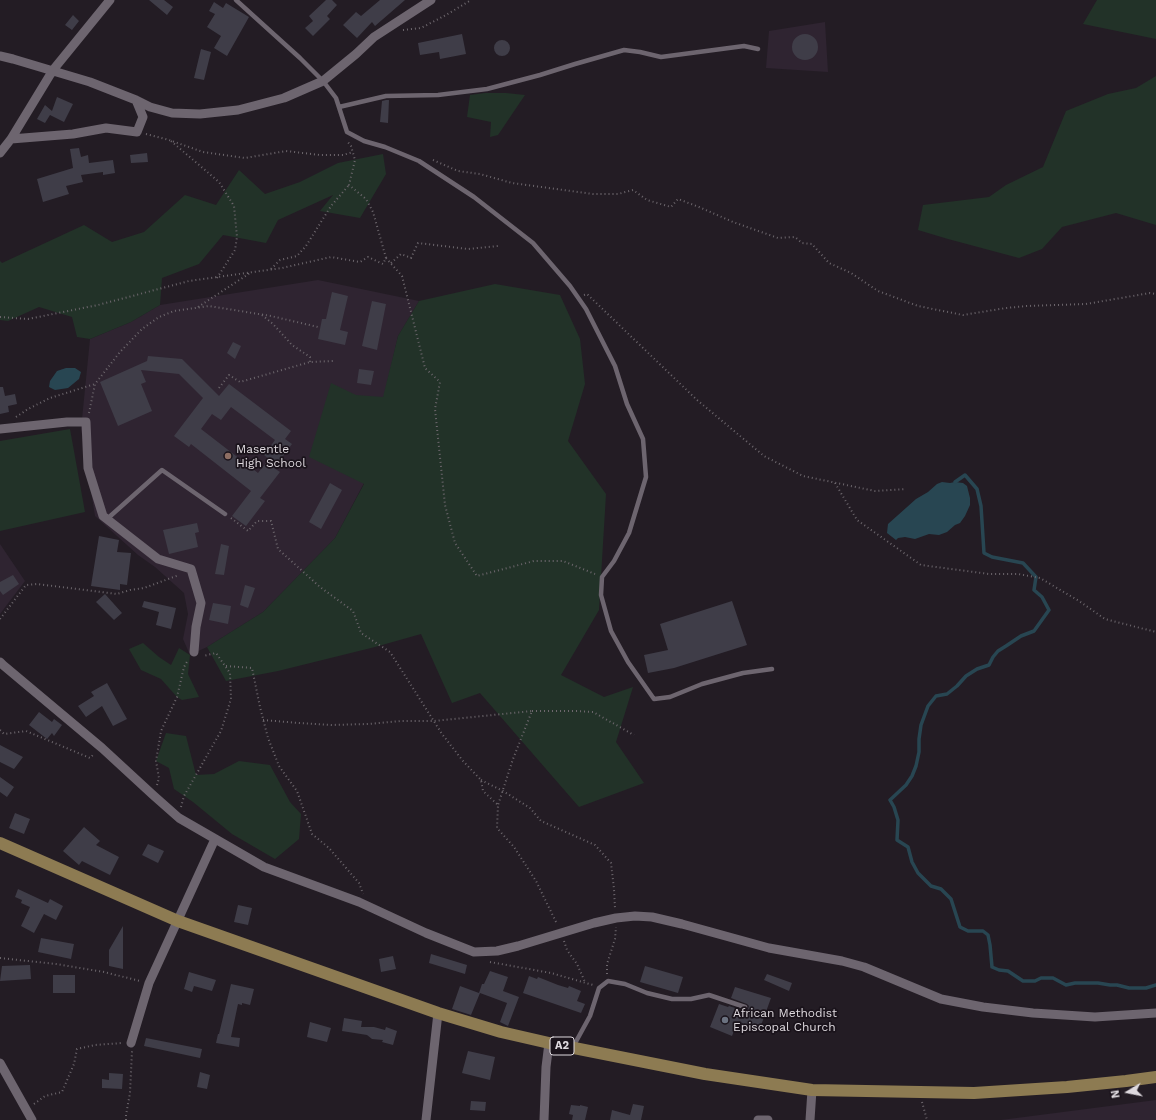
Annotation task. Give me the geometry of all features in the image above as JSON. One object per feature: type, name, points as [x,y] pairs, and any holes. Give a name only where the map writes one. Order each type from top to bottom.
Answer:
[{"type":"main road","name":"A2","points":[[0,842],[178,921],[438,1013],[501,1032],[549,1044],[705,1074],[812,1090],[974,1093],[1067,1087],[1156,1077]]},
{"type":"street","points":[[0,153],[11,139],[53,70],[110,0]]},
{"type":"street","points":[[0,56],[53,70],[90,82],[150,107],[172,113],[200,114],[238,110],[284,98],[323,81],[374,37],[431,0]]},
{"type":"street","points":[[11,139],[73,134],[106,128],[137,132],[143,116],[136,100]]},
{"type":"street","points":[[4,428],[67,422],[86,422],[88,468],[103,516],[158,559],[191,569],[201,603],[196,627],[194,652]]},
{"type":"street","points":[[0,662],[102,748],[179,818],[264,866],[368,906],[426,933],[474,952],[497,951],[518,946],[594,923],[616,918],[634,916],[652,917],[769,948],[842,961],[864,967],[941,999],[983,1007],[1033,1013],[1095,1017],[1156,1013]]},
{"type":"street","points":[[131,1043],[149,983],[215,839]]},
{"type":"street","points":[[426,1120],[438,1013]]},
{"type":"street","points":[[544,1120],[546,1066],[549,1044]]},
{"type":"street","points":[[0,1063],[32,1120]]},
{"type":"street","points":[[810,1120],[812,1090]]},
{"type":"street","points":[[758,1120],[768,1120]]},
{"type":"lane","points":[[236,0],[323,81],[336,98],[347,132],[364,141],[419,162],[474,197],[533,243],[570,286],[586,309],[616,366],[627,404],[644,439],[646,476],[629,533],[614,561],[602,577],[601,595],[612,631],[628,662],[654,699],[670,697],[702,684],[743,673],[772,669]]},
{"type":"lane","points":[[339,107],[386,96],[438,95],[487,89],[624,50],[661,57],[744,46],[758,49]]},
{"type":"lane","points":[[107,519],[162,470],[225,514]]},
{"type":"lane","points":[[573,1048],[590,1016],[599,988],[608,981],[625,984],[647,993],[672,999],[691,999],[709,995],[745,1007]]},
{"type":"path","points":[[386,29],[394,32],[421,28],[472,0]]},
{"type":"path","points":[[137,132],[169,140],[203,152],[245,158],[286,151],[320,155],[342,155],[353,152]]},
{"type":"path","points":[[270,270],[280,260],[297,256],[306,246],[331,206],[349,185],[355,160],[351,146],[341,133],[347,132]]},
{"type":"path","points":[[169,140],[218,182],[234,206],[237,237],[235,250],[217,278]]},
{"type":"path","points":[[419,162],[429,158],[458,170],[480,174],[512,184],[593,194],[618,194],[633,190],[647,200],[671,206],[678,199],[733,222],[778,238],[795,237],[802,243],[812,244],[829,263],[851,273],[878,291],[918,306],[963,315],[1020,307],[1086,304],[1150,293],[1156,294]]},
{"type":"path","points":[[349,185],[366,199],[373,212],[386,258],[402,276],[425,368],[440,382],[435,409],[445,505],[456,543],[477,576],[534,561],[563,561],[602,577]]},
{"type":"path","points":[[391,263],[401,254],[411,258],[418,243],[468,250],[498,246]]},
{"type":"path","points":[[0,317],[28,319],[98,305],[189,281],[270,270],[332,257],[360,262],[368,257],[383,264],[386,258]]},
{"type":"path","points":[[197,308],[250,273]]},
{"type":"path","points":[[577,296],[587,294],[697,400],[764,456],[803,476],[874,491],[906,488]]},
{"type":"path","points":[[86,422],[92,402],[95,384],[120,352],[142,329],[159,317],[174,311],[209,306],[261,314],[318,327]]},
{"type":"path","points":[[261,314],[273,324],[292,345],[310,357],[310,362]]},
{"type":"path","points":[[219,388],[229,375],[240,382],[310,362],[333,361]]},
{"type":"path","points":[[4,428],[7,423],[28,409],[50,398],[95,384]]},
{"type":"path","points":[[835,483],[857,520],[921,565],[989,574],[1018,574],[1040,578],[1079,601],[1105,619],[1156,632]]},
{"type":"path","points":[[225,514],[248,531],[257,521],[271,521],[278,549],[320,587],[353,611],[361,633],[390,652],[442,734],[481,780],[503,791],[530,808],[541,821],[595,845],[611,863]]},
{"type":"path","points":[[0,619],[26,585],[37,584],[118,594],[144,588],[177,576],[191,569]]},
{"type":"path","points":[[153,795],[159,778],[156,761],[161,731],[177,697],[184,667],[194,652],[203,656],[216,652],[230,673],[231,699],[221,731],[184,796],[179,818]]},
{"type":"path","points":[[225,666],[252,668],[268,738],[279,766],[297,791],[312,834],[329,848],[359,883],[368,906]]},
{"type":"path","points":[[532,711],[513,759],[498,805],[497,828],[514,847],[536,881]]},
{"type":"path","points":[[263,720],[332,725],[368,724],[401,721],[434,721],[532,711],[577,711],[594,712],[634,735]]},
{"type":"path","points":[[0,730],[4,734],[26,732],[90,758],[102,748]]},
{"type":"path","points":[[481,780],[483,792],[498,805]]},
{"type":"path","points":[[474,952],[488,962],[551,973],[599,988]]},
{"type":"path","points":[[0,958],[56,964],[104,972],[149,983]]},
{"type":"path","points":[[26,1109],[45,1096],[62,1092],[74,1064],[77,1049],[95,1045],[131,1043],[130,1093],[126,1120]]},
{"type":"path","points":[[918,1092],[927,1120]]},
{"type":"shaded area","points":[[825,22],[828,72],[766,68],[769,31]]},
{"type":"shaded area","name":"Masentle High School","points":[[318,280],[419,301],[398,336],[364,483],[335,538],[263,612],[207,647],[190,655],[183,639],[188,614],[184,593],[155,567],[138,555],[95,516],[81,429],[90,339],[131,322],[160,305]]},
{"type":"shaded area","points":[[0,544],[25,581],[0,614]]},
{"type":"shaded area","points":[[1156,1100],[1156,1120],[1001,1120]]},
{"type":"green space","points":[[1097,0],[1156,0],[1156,39],[1083,24]]},
{"type":"green space","points":[[1156,76],[1156,225],[1116,213],[1062,227],[1042,249],[1019,258],[918,230],[923,205],[989,197],[1006,185],[1043,167],[1066,111],[1108,94],[1136,88]]},
{"type":"green space","points":[[485,93],[525,95],[498,135],[490,137],[491,122],[467,117],[470,95]]},
{"type":"green space","points":[[383,154],[386,174],[360,218],[320,211],[333,195],[278,220],[266,243],[223,235],[199,264],[162,278],[160,305],[131,322],[90,339],[77,337],[72,317],[39,307],[8,321],[0,320],[0,261],[2,263],[84,225],[112,242],[144,232],[185,195],[216,205],[239,170],[265,194],[300,182],[338,163]]},
{"type":"green space","points":[[495,284],[560,295],[580,339],[585,384],[568,441],[606,494],[599,610],[561,675],[604,697],[633,687],[616,742],[644,783],[579,807],[480,693],[452,703],[421,634],[278,671],[226,681],[207,647],[263,612],[335,538],[364,484],[309,457],[331,383],[356,395],[383,397],[398,336],[419,301]]},
{"type":"green space","points":[[70,429],[85,512],[0,531],[0,441]]},
{"type":"green space","points":[[143,643],[171,665],[179,648],[190,655],[188,674],[199,697],[182,700],[177,697],[161,679],[141,670],[129,649]]},
{"type":"green space","points":[[166,733],[186,736],[196,775],[214,774],[239,761],[270,765],[290,802],[301,814],[299,839],[275,859],[232,834],[193,802],[174,789],[169,768],[156,761]]},
{"type":"water","points":[[66,368],[75,368],[81,372],[79,379],[68,388],[55,390],[49,387],[50,381],[57,371]]},
{"type":"water","points":[[942,482],[963,483],[967,486],[970,505],[960,523],[955,525],[947,532],[939,535],[929,534],[915,539],[905,537],[898,538],[896,540],[887,533],[888,524],[916,499]]},
{"type":"building","points":[[149,0],[164,0],[173,7],[167,15]]},
{"type":"building","points":[[326,0],[332,0],[337,5],[327,16],[330,19],[313,36],[305,28],[313,21],[309,16]]},
{"type":"building","points":[[380,0],[405,0],[375,26],[372,22],[357,38],[343,25],[356,12],[361,16]]},
{"type":"building","points":[[214,2],[223,8],[226,3],[249,17],[227,56],[214,48],[221,36],[207,27],[215,14],[209,11]]},
{"type":"building","points":[[73,15],[79,21],[72,30],[65,25]]},
{"type":"building","points":[[462,34],[466,54],[440,59],[439,52],[420,55],[418,43]]},
{"type":"building","points":[[805,34],[814,38],[818,47],[814,56],[805,60],[796,56],[792,47],[796,38]]},
{"type":"building","points":[[502,40],[509,45],[510,48],[505,55],[502,56],[495,51],[494,48],[499,41]]},
{"type":"building","points":[[201,49],[211,52],[204,80],[194,78]]},
{"type":"building","points":[[57,97],[73,104],[64,122],[50,115],[45,123],[37,119],[45,105],[52,111]]},
{"type":"building","points":[[389,100],[388,123],[380,122],[382,101]]},
{"type":"building","points":[[79,148],[81,157],[88,155],[89,163],[113,160],[115,173],[103,175],[103,172],[81,175],[83,182],[66,186],[69,194],[43,202],[37,179],[73,168],[70,149]]},
{"type":"building","points":[[147,153],[148,162],[131,163],[130,155]]},
{"type":"building","points":[[332,292],[348,296],[340,330],[348,332],[345,345],[318,339],[322,319],[326,319]]},
{"type":"building","points":[[372,301],[386,304],[377,350],[362,346]]},
{"type":"building","points":[[233,342],[241,346],[235,359],[227,353]]},
{"type":"building","points":[[148,356],[182,359],[219,396],[229,384],[291,431],[285,439],[292,444],[274,468],[280,472],[260,498],[265,501],[246,526],[232,516],[251,491],[191,444],[189,447],[174,436],[203,398],[179,374],[141,370],[146,382],[141,384],[152,411],[118,426],[100,382],[147,361]],"holes":[[[231,407],[275,440],[264,455],[269,459],[258,473],[201,429],[212,414],[221,420]]]},
{"type":"building","points":[[359,369],[374,371],[371,385],[357,383]]},
{"type":"building","points":[[0,387],[3,387],[5,396],[15,394],[17,404],[8,406],[9,412],[0,414]]},
{"type":"building","points":[[330,483],[342,490],[321,529],[309,522]]},
{"type":"building","points":[[197,523],[199,532],[195,533],[198,547],[169,554],[163,530]]},
{"type":"building","points":[[99,536],[119,540],[117,552],[131,553],[127,585],[120,584],[120,590],[91,586]]},
{"type":"building","points":[[221,544],[229,546],[224,575],[215,574]]},
{"type":"building","points":[[13,575],[19,584],[3,595],[0,591],[0,582]]},
{"type":"building","points":[[245,585],[255,588],[248,608],[240,605]]},
{"type":"building","points":[[105,594],[122,613],[114,620],[96,602]]},
{"type":"building","points":[[144,601],[176,608],[171,629],[156,625],[159,612],[142,607]]},
{"type":"building","points":[[732,601],[747,645],[674,668],[648,673],[644,655],[668,650],[660,624]]},
{"type":"building","points":[[213,603],[231,606],[228,624],[209,620]]},
{"type":"building","points":[[107,683],[127,719],[113,726],[102,706],[86,717],[78,706],[94,696],[91,692]]},
{"type":"building","points":[[39,712],[52,722],[54,719],[62,725],[54,736],[52,733],[47,739],[29,725]]},
{"type":"building","points":[[0,745],[23,757],[14,769],[0,762]]},
{"type":"building","points":[[0,777],[14,787],[7,797],[0,792]]},
{"type":"building","points":[[15,813],[30,819],[24,834],[9,828]]},
{"type":"building","points":[[84,827],[100,841],[96,845],[119,857],[110,875],[82,861],[79,865],[63,851]]},
{"type":"building","points":[[148,844],[164,851],[158,863],[142,855]]},
{"type":"building","points":[[18,889],[48,903],[50,899],[63,906],[56,920],[44,914],[34,933],[21,926],[30,907],[21,903],[22,900],[15,897]]},
{"type":"building","points":[[238,905],[252,908],[248,925],[234,922]]},
{"type":"building","points":[[123,926],[123,969],[109,966],[109,950]]},
{"type":"building","points":[[41,938],[74,944],[71,959],[38,952]]},
{"type":"building","points":[[431,954],[467,965],[465,974],[429,963]]},
{"type":"building","points":[[393,956],[396,969],[381,972],[379,959]]},
{"type":"building","points":[[30,965],[31,979],[0,981],[2,966]]},
{"type":"building","points":[[645,966],[683,977],[678,993],[640,982]]},
{"type":"building","points":[[490,971],[508,977],[503,991],[519,997],[508,1026],[500,1022],[507,1003],[480,993],[471,1015],[452,1009],[460,986],[479,993],[482,984],[484,984]]},
{"type":"building","points":[[189,972],[216,980],[212,991],[194,986],[192,992],[184,989]]},
{"type":"building","points":[[767,974],[792,983],[789,991],[764,980]]},
{"type":"building","points":[[53,975],[75,975],[75,993],[53,993]]},
{"type":"building","points":[[529,976],[537,979],[538,977],[558,985],[568,988],[569,986],[581,991],[577,1001],[585,1004],[581,1013],[523,993]]},
{"type":"building","points":[[231,984],[254,989],[250,1005],[242,1003],[242,1005],[238,1004],[231,1037],[240,1038],[239,1047],[216,1043]]},
{"type":"building","points":[[735,987],[771,998],[759,1031],[737,1023],[732,1036],[710,1027],[719,1004],[744,1011],[748,1009],[749,1006],[747,1004],[731,998]]},
{"type":"building","points":[[344,1018],[362,1021],[361,1027],[374,1027],[385,1030],[386,1027],[397,1031],[393,1045],[382,1042],[383,1040],[372,1039],[367,1035],[342,1031]]},
{"type":"building","points":[[310,1022],[331,1028],[327,1042],[307,1037]]},
{"type":"building","points":[[146,1038],[202,1049],[200,1058],[144,1046]]},
{"type":"building","points":[[468,1051],[495,1057],[490,1080],[462,1073]]},
{"type":"building","points":[[200,1072],[210,1075],[207,1089],[197,1087]]},
{"type":"building","points":[[109,1073],[123,1074],[122,1089],[102,1088],[102,1079],[109,1080]]},
{"type":"building","points":[[471,1101],[486,1102],[485,1111],[470,1110]]},
{"type":"building","points":[[633,1104],[644,1106],[641,1120],[610,1120],[612,1110],[630,1115]]},
{"type":"building","points":[[571,1105],[588,1107],[585,1120],[572,1120],[573,1115],[569,1114]]},
{"type":"waterway","points":[[955,482],[965,475],[977,489],[981,506],[984,553],[992,557],[1023,563],[1036,577],[1034,590],[1042,597],[1049,610],[1034,631],[1021,636],[998,651],[989,665],[977,669],[966,676],[947,694],[936,696],[928,706],[921,725],[919,752],[912,776],[906,785],[890,800],[898,820],[897,840],[908,847],[912,862],[918,873],[931,886],[941,889],[951,899],[960,927],[968,931],[983,931],[988,935],[992,967],[999,970],[1008,971],[1023,981],[1053,978],[1066,985],[1075,983],[1098,983],[1129,988],[1146,988],[1156,985]]},
{"type":"place","name":"Masentle High School","points":[[228,456]]},
{"type":"place","name":"African Methodist Episcopal Church","points":[[725,1020]]}]
